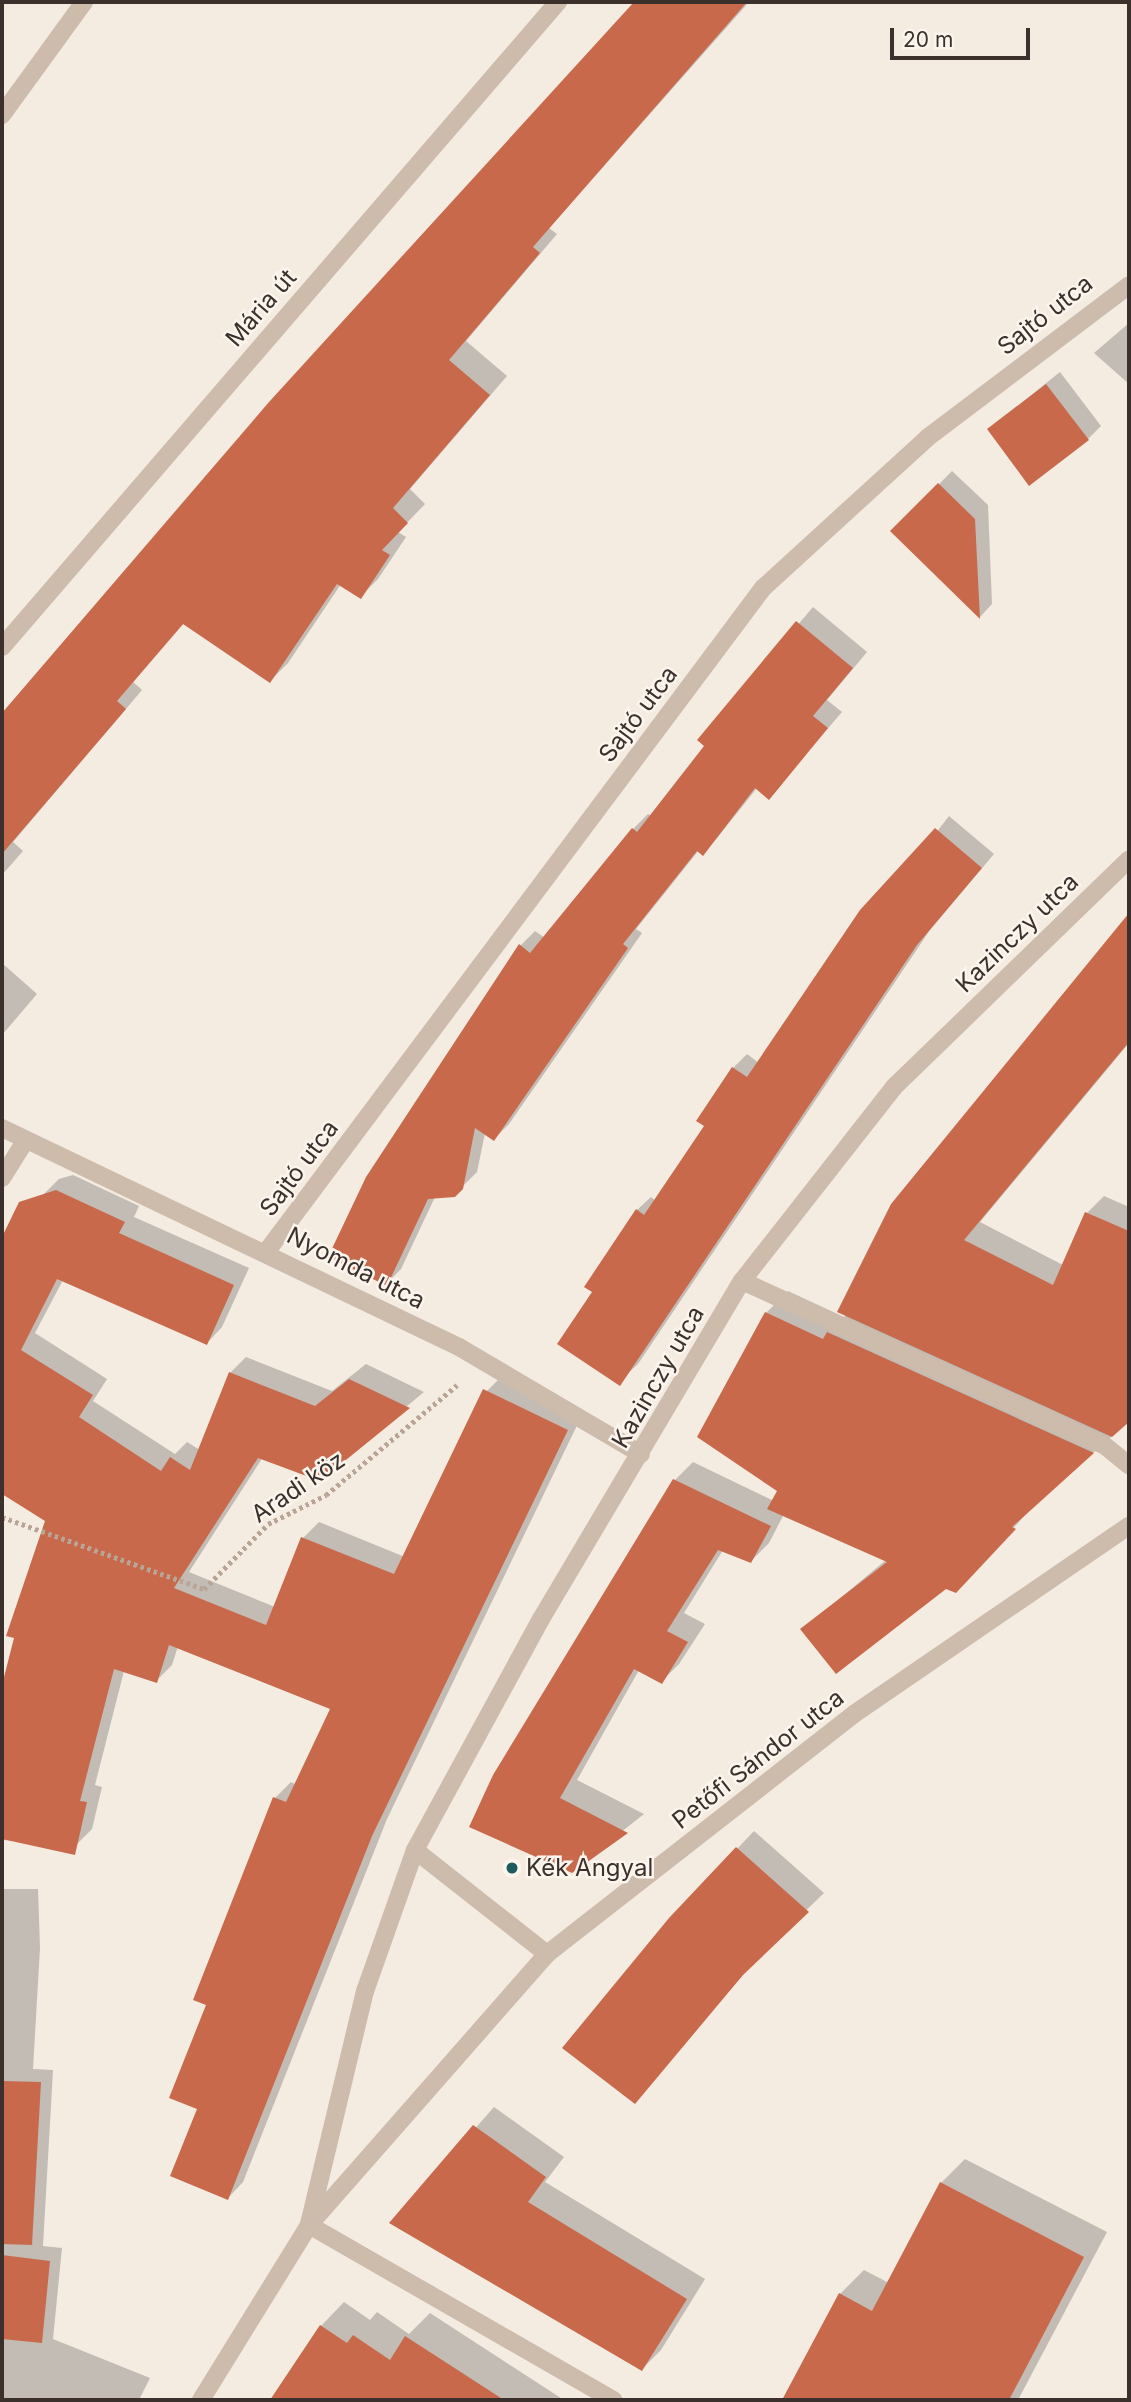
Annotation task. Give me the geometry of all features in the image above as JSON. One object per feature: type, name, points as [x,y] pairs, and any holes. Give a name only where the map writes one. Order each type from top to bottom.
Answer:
[{"type":"street","points":[[2,114],[84,2]]},
{"type":"street","name":"Mária út","points":[[2,647],[558,2]]},
{"type":"street","name":"Sajtó utca","points":[[267,1251],[763,588],[927,438],[1129,285]]},
{"type":"street","name":"Kazinczy utca","points":[[415,1850],[541,1619],[742,1282],[894,1087],[1129,859]]},
{"type":"street","name":"Nyomda utca","points":[[2,1128],[25,1141],[267,1251],[484,1362],[641,1454]]},
{"type":"street","points":[[2,1178],[25,1141]]},
{"type":"street","points":[[742,1282],[1104,1445],[1129,1465]]},
{"type":"street","name":"Petőfi Sándor utca","points":[[201,2400],[309,2225],[547,1954],[854,1714],[1129,1526]]},
{"type":"street","points":[[415,1850],[547,1954]]},
{"type":"street","name":"Petőfi Sándor utca","points":[[309,2225],[365,1991],[415,1850]]},
{"type":"street","points":[[309,2225],[613,2400]]},
{"type":"path","name":"Aradi köz","points":[[2,1517],[204,1589],[268,1524],[326,1495],[484,1362]]},
{"type":"building","points":[[634,2],[747,2],[533,247],[540,253],[449,360],[490,395],[393,508],[408,523],[382,550],[390,555],[361,599],[337,584],[270,683],[183,624],[117,701],[126,709],[2,854],[2,713],[269,402]]},
{"type":"building","points":[[1046,384],[1089,440],[1029,486],[987,429]]},
{"type":"building","points":[[938,483],[975,519],[980,619],[890,531]]},
{"type":"building","points":[[796,621],[853,668],[813,716],[828,728],[769,800],[755,788],[703,856],[697,851],[623,944],[628,948],[494,1141],[475,1128],[463,1189],[455,1197],[428,1199],[387,1286],[328,1257],[366,1177],[519,944],[530,953],[632,828],[637,832],[704,746],[697,740]]},
{"type":"building","points":[[935,828],[982,868],[917,945],[620,1386],[557,1344],[592,1292],[584,1287],[636,1209],[644,1215],[704,1126],[696,1121],[732,1067],[747,1077],[860,910]]},
{"type":"building","points":[[1129,913],[1129,1042],[964,1240],[1053,1285],[1085,1212],[1129,1231],[1129,1422],[1112,1437],[837,1312],[891,1204]]},
{"type":"building","points":[[56,1190],[125,1222],[119,1233],[234,1285],[207,1345],[57,1279],[21,1350],[93,1395],[79,1417],[161,1471],[170,1457],[190,1470],[229,1372],[315,1406],[349,1379],[410,1408],[320,1481],[258,1458],[174,1588],[266,1625],[301,1537],[394,1574],[483,1389],[568,1430],[372,1836],[228,2200],[170,2176],[197,2109],[169,2098],[206,2005],[193,2000],[273,1797],[286,1802],[330,1709],[169,1645],[157,1683],[114,1669],[80,1801],[87,1802],[75,1855],[2,1839],[2,1685],[14,1638],[6,1636],[45,1521],[2,1494],[2,1237],[19,1202]]},
{"type":"building","points":[[765,1312],[823,1339],[827,1332],[1094,1453],[1012,1527],[1016,1529],[956,1593],[946,1589],[836,1674],[800,1629],[887,1562],[767,1509],[777,1491],[697,1437]]},
{"type":"building","points":[[673,1479],[771,1526],[751,1563],[718,1550],[667,1631],[688,1642],[662,1684],[634,1669],[560,1798],[628,1833],[572,1873],[469,1827],[493,1775]]},
{"type":"building","points":[[736,1847],[809,1912],[743,1975],[635,2104],[562,2048],[669,1918]]},
{"type":"building","points":[[2,2081],[41,2082],[32,2245],[2,2244]]},
{"type":"building","points":[[473,2125],[546,2177],[528,2202],[687,2299],[642,2371],[389,2223]]},
{"type":"building","points":[[940,2182],[1084,2257],[1009,2400],[782,2400],[839,2293],[872,2311]]},
{"type":"building","points":[[2,2255],[50,2261],[42,2343],[2,2339]]},
{"type":"building","points":[[320,2325],[347,2343],[353,2335],[390,2360],[405,2336],[504,2400],[270,2400]]},
{"type":"place","name":"Kék Angyal","points":[[512,1868]]}]
